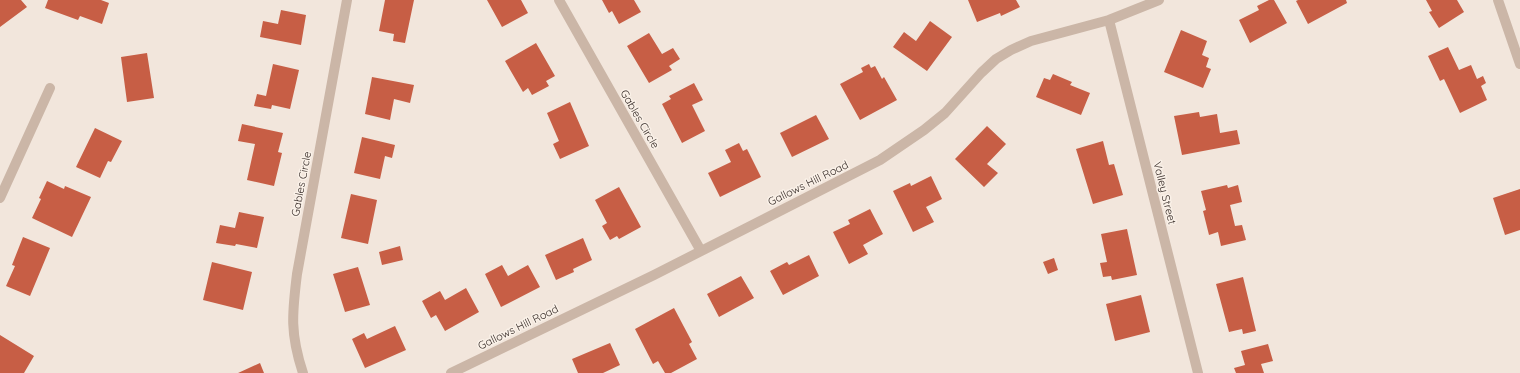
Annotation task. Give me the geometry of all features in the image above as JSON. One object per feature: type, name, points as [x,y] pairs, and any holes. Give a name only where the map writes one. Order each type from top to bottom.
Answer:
[{"type":"street","name":"Gables Circle","points":[[304,373],[293,333],[294,295],[347,0]]},
{"type":"street","name":"Gables Circle","points":[[559,0],[701,250]]},
{"type":"street","name":"Gallows Hill Road","points":[[451,373],[880,160],[924,130],[940,117],[980,73],[996,59],[1011,50],[1031,41],[1109,20],[1159,0]]},
{"type":"street","points":[[1498,0],[1520,64]]},
{"type":"street","name":"Valley Street","points":[[1109,20],[1198,373]]},
{"type":"street","points":[[0,198],[50,88]]},
{"type":"building","points":[[0,0],[21,0],[27,7],[0,27]]},
{"type":"building","points":[[48,0],[101,0],[109,3],[102,24],[80,16],[78,20],[45,8]]},
{"type":"building","points":[[385,0],[414,0],[405,43],[393,41],[394,34],[379,31]]},
{"type":"building","points":[[487,0],[521,0],[528,13],[502,27]]},
{"type":"building","points":[[602,0],[634,0],[641,12],[619,24],[612,11],[609,13]]},
{"type":"building","points":[[968,0],[1016,0],[1020,7],[1001,16],[1000,13],[977,22]]},
{"type":"building","points":[[1269,0],[1274,0],[1287,23],[1250,43],[1239,20],[1259,10],[1257,6]]},
{"type":"building","points":[[1346,0],[1347,3],[1308,24],[1296,1]]},
{"type":"building","points":[[1426,0],[1457,0],[1464,12],[1439,28],[1429,12],[1432,11]]},
{"type":"building","points":[[281,10],[306,15],[301,45],[260,37],[263,21],[278,24]]},
{"type":"building","points":[[930,21],[952,37],[927,71],[893,47],[904,32],[916,41]]},
{"type":"building","points":[[1181,30],[1207,41],[1202,55],[1209,58],[1206,67],[1211,69],[1203,88],[1164,72]]},
{"type":"building","points":[[649,33],[662,54],[673,48],[680,59],[669,66],[672,70],[649,83],[627,46]]},
{"type":"building","points":[[536,43],[555,76],[546,81],[549,86],[532,95],[528,88],[523,92],[505,61]]},
{"type":"building","points":[[1448,47],[1459,70],[1471,65],[1477,79],[1483,76],[1486,83],[1481,86],[1487,100],[1460,113],[1444,79],[1440,81],[1428,56]]},
{"type":"building","points":[[147,53],[154,98],[127,102],[121,57]]},
{"type":"building","points":[[273,64],[299,70],[290,109],[272,105],[271,109],[254,106],[257,94],[266,96]]},
{"type":"building","points":[[869,64],[871,68],[875,66],[882,79],[884,77],[897,100],[860,120],[840,84],[863,72],[861,68]]},
{"type":"building","points":[[1053,74],[1072,82],[1070,85],[1090,93],[1081,115],[1036,97],[1044,78],[1050,80]]},
{"type":"building","points":[[372,77],[414,85],[410,103],[394,99],[390,120],[365,114]]},
{"type":"building","points":[[694,83],[703,100],[692,105],[705,131],[682,143],[662,104],[671,99],[669,96]]},
{"type":"building","points":[[570,102],[589,146],[560,159],[553,144],[559,141],[547,113]]},
{"type":"building","points":[[1199,112],[1200,117],[1217,114],[1220,133],[1237,130],[1240,144],[1182,155],[1174,116]]},
{"type":"building","points":[[816,115],[829,139],[792,157],[780,133]]},
{"type":"building","points":[[242,124],[283,133],[278,152],[282,153],[274,186],[247,180],[255,144],[238,141]]},
{"type":"building","points":[[987,126],[1006,144],[987,164],[998,173],[984,187],[955,159]]},
{"type":"building","points":[[95,128],[122,141],[111,162],[108,161],[100,178],[76,167]]},
{"type":"building","points":[[362,137],[395,145],[392,158],[385,156],[380,179],[354,173]]},
{"type":"building","points":[[1103,141],[1109,165],[1114,164],[1123,195],[1093,204],[1076,149]]},
{"type":"building","points":[[739,143],[743,151],[747,149],[761,177],[720,197],[708,173],[731,162],[725,150]]},
{"type":"building","points":[[931,176],[942,199],[926,207],[934,222],[913,232],[893,191],[910,183],[911,186]]},
{"type":"building","points":[[47,181],[64,189],[65,186],[91,197],[72,237],[32,218],[41,199],[39,198]]},
{"type":"building","points":[[1227,185],[1228,188],[1238,185],[1242,202],[1230,205],[1235,226],[1242,225],[1246,240],[1221,246],[1218,232],[1209,235],[1203,211],[1206,210],[1201,191]]},
{"type":"building","points":[[619,187],[641,227],[619,239],[617,236],[610,240],[602,226],[607,223],[595,200]]},
{"type":"building","points":[[1520,189],[1520,230],[1505,235],[1493,198]]},
{"type":"building","points":[[351,194],[377,200],[368,244],[341,238]]},
{"type":"building","points":[[870,209],[883,234],[863,245],[868,254],[849,264],[833,232],[850,224],[848,220]]},
{"type":"building","points":[[239,212],[264,217],[257,248],[236,244],[235,246],[216,243],[220,225],[235,228]]},
{"type":"building","points":[[1127,229],[1137,275],[1112,280],[1111,276],[1103,277],[1100,263],[1107,262],[1101,234]]},
{"type":"building","points":[[23,237],[50,248],[30,296],[6,286],[15,266],[12,265]]},
{"type":"building","points":[[583,238],[592,260],[573,269],[574,272],[556,280],[545,255]]},
{"type":"building","points":[[400,246],[403,260],[382,265],[379,252]]},
{"type":"building","points":[[809,255],[819,276],[783,295],[770,271],[787,262],[789,265]]},
{"type":"building","points":[[1054,258],[1058,270],[1048,274],[1043,262]]},
{"type":"building","points":[[212,262],[252,272],[243,310],[203,300]]},
{"type":"building","points":[[502,265],[508,276],[528,265],[540,287],[501,307],[485,274]]},
{"type":"building","points":[[358,267],[370,305],[345,312],[333,274]]},
{"type":"building","points":[[741,276],[754,298],[719,317],[707,294]]},
{"type":"building","points":[[1243,277],[1256,331],[1243,334],[1242,329],[1229,332],[1216,284]]},
{"type":"building","points":[[466,288],[479,312],[445,331],[436,315],[431,318],[422,301],[440,291],[445,300]]},
{"type":"building","points":[[1141,295],[1150,332],[1115,341],[1106,304]]},
{"type":"building","points":[[674,308],[692,342],[689,344],[697,359],[671,373],[665,373],[658,361],[653,364],[635,329]]},
{"type":"building","points":[[395,326],[406,350],[365,368],[352,339],[364,333],[367,339]]},
{"type":"building","points":[[0,335],[34,356],[24,373],[0,373]]},
{"type":"building","points":[[610,343],[620,365],[603,373],[578,373],[572,359]]},
{"type":"building","points":[[1268,344],[1273,361],[1261,364],[1264,373],[1236,373],[1234,368],[1245,365],[1241,351]]},
{"type":"building","points":[[260,363],[264,373],[238,373]]}]
